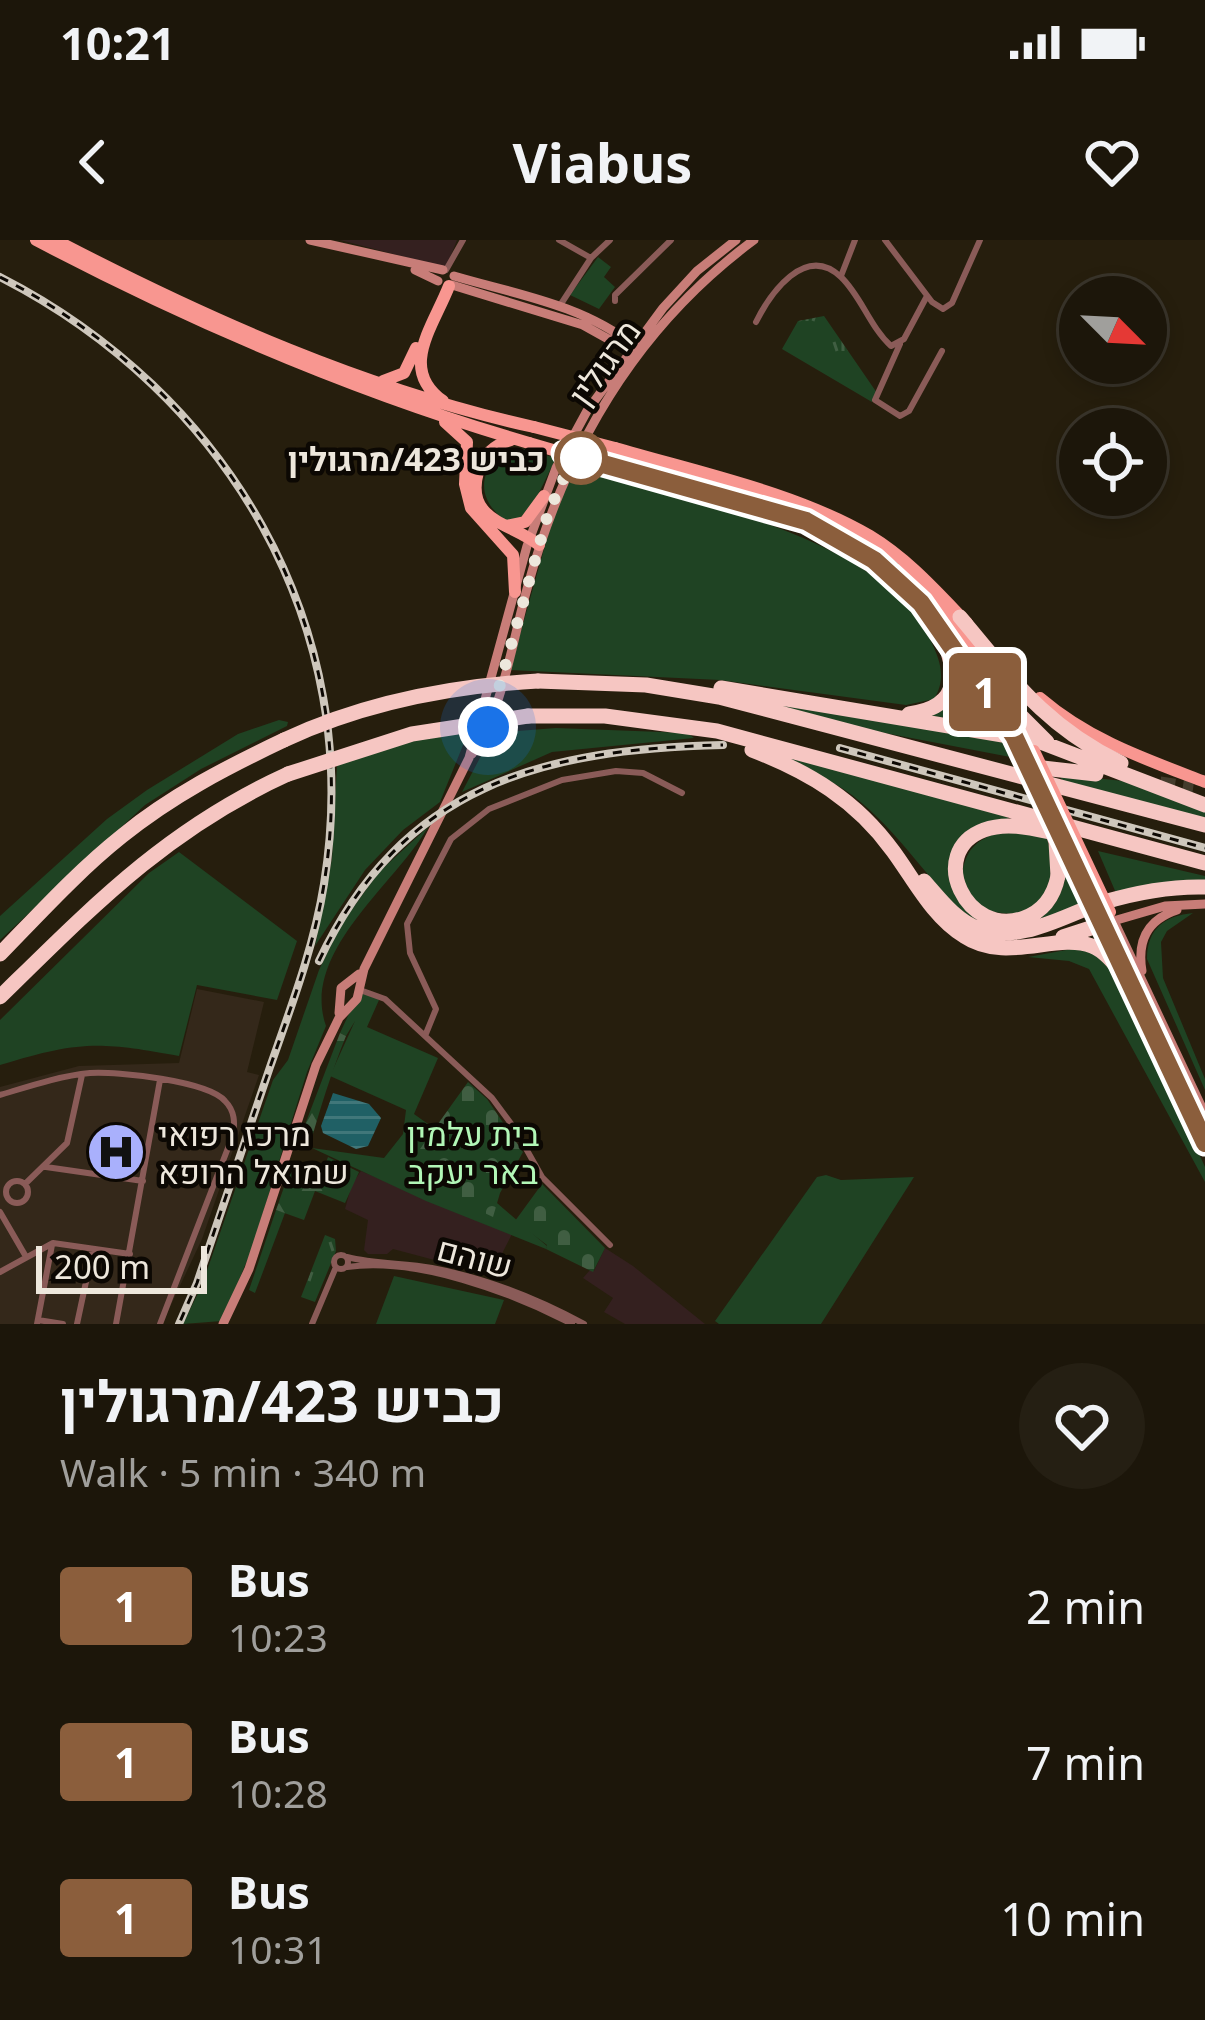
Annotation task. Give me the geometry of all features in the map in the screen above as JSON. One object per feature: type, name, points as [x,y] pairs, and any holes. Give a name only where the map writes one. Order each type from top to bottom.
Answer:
[{"type":"highway","points":[[960,617],[1034,706],[1059,727],[1205,804]]},
{"type":"highway","points":[[866,712],[921,712],[944,700],[953,677],[938,626]]},
{"type":"highway","points":[[0,954],[89,865],[141,821],[220,771],[321,724],[402,700],[538,681],[681,683],[977,729],[1024,744],[1061,748]]},
{"type":"highway","points":[[610,682],[690,691],[1205,825]]},
{"type":"highway","points":[[977,729],[987,727],[993,719],[992,701]]},
{"type":"highway","points":[[1011,706],[1040,737],[1061,748],[1205,804]]},
{"type":"highway","points":[[0,997],[152,854],[209,815],[288,774],[412,734],[528,716],[605,716],[693,727],[1205,863]]},
{"type":"highway","points":[[693,727],[772,757],[829,786],[860,808],[948,908],[978,929],[1004,933],[1031,929],[1121,897],[1168,887],[1205,887]]},
{"type":"highway","points":[[898,742],[1096,774]]},
{"type":"highway","points":[[1032,774],[1056,842],[1058,876],[1045,906],[1024,919],[1000,922],[981,915],[967,904],[956,870],[972,836],[1001,826],[1023,826],[1205,863]]},
{"type":"highway","points":[[829,786],[872,825],[945,922],[970,940],[1001,947],[1088,944],[1139,986]]},
{"type":"highway","points":[[1001,947],[1035,945],[1107,918]]},
{"type":"main road","points":[[35,240],[253,344],[422,410],[806,521],[874,560],[921,603],[1024,744],[1205,1114]]},
{"type":"main road","points":[[55,240],[256,336],[372,381],[744,486],[845,524],[870,536],[918,572],[1022,682],[1066,720],[1201,788]]},
{"type":"main road","points":[[310,240],[598,320],[638,350]]},
{"type":"main road","name":"מרגולין","points":[[532,543],[587,432],[645,331],[690,277],[736,240]]},
{"type":"main road","name":"מרגולין","points":[[532,543],[544,496],[577,429],[612,376],[698,284],[754,240]]},
{"type":"main road","points":[[372,381],[394,379],[407,368],[447,276]]},
{"type":"main road","points":[[447,276],[615,336],[645,331]]},
{"type":"main road","points":[[447,276],[418,369],[430,390],[460,409]]},
{"type":"main road","points":[[612,376],[617,358],[615,336]]},
{"type":"main road","points":[[422,410],[464,437],[470,454],[465,484],[480,523],[532,543]]},
{"type":"main road","points":[[515,592],[513,556],[479,500],[478,470],[491,449],[523,441]]},
{"type":"main road","points":[[496,529],[525,522],[544,496]]},
{"type":"main road","points":[[845,524],[929,596],[1011,706],[1032,774],[1107,918]]},
{"type":"main road","points":[[469,758],[532,543]]},
{"type":"main road","points":[[223,1324],[249,1269],[316,1065],[484,736],[532,543]]},
{"type":"main road","points":[[1107,918],[1177,904],[1205,905]]},
{"type":"main road","points":[[1205,905],[1173,910],[1152,923],[1143,936],[1139,986],[1205,1143]]},
{"type":"street","points":[[447,276],[463,240]]},
{"type":"street","points":[[559,240],[591,258]]},
{"type":"street","points":[[559,307],[591,258],[610,240]]},
{"type":"street","points":[[654,240],[662,248]]},
{"type":"street","points":[[615,301],[671,240]]},
{"type":"street","points":[[841,277],[855,240]]},
{"type":"street","points":[[885,240],[927,296],[938,308],[946,309],[980,240]]},
{"type":"street","points":[[756,322],[774,289],[788,276],[813,268],[841,277],[886,343],[900,344]]},
{"type":"street","points":[[927,296],[874,400],[893,414],[909,410],[942,351]]},
{"type":"street","points":[[425,1036],[436,1009],[410,953],[407,924],[451,839],[489,809],[562,780],[616,771],[643,772],[682,793]]},
{"type":"street","points":[[352,994],[385,999],[492,1098],[542,1177],[610,1245]]},
{"type":"street","points":[[0,1095],[82,1075],[117,1073],[215,1093],[227,1102],[234,1125],[160,1324]]},
{"type":"street","points":[[25,1184],[67,1143],[82,1075]]},
{"type":"street","points":[[116,1324],[160,1081]]},
{"type":"street","points":[[43,1167],[143,1181]]},
{"type":"street","points":[[15,1181],[25,1184],[27,1197],[18,1203],[3,1188],[15,1181]]},
{"type":"street","points":[[11,1201],[0,1212],[25,1255]]},
{"type":"street","points":[[0,1272],[53,1243],[130,1254]]},
{"type":"street","points":[[53,1243],[38,1322],[64,1324]]},
{"type":"street","points":[[77,1324],[93,1249]]},
{"type":"street","points":[[312,1324],[337,1257],[347,1262]]},
{"type":"street","name":"שוהם","points":[[347,1262],[469,1282],[572,1324]]},
{"type":"street","name":"שוהם","points":[[347,1262],[436,1269],[477,1279],[584,1324]]},
{"type":"shaded area","points":[[340,240],[457,240],[446,268]]},
{"type":"shaded area","name":"מרכז רפואי שמואל הרופא","points":[[197,989],[264,1002],[247,1072],[259,1075],[202,1239],[162,1324],[0,1324],[0,1087],[79,1066],[179,1063]]},
{"type":"shaded area","points":[[361,1171],[512,1234],[491,1275],[393,1249],[387,1254],[368,1254],[364,1250],[368,1220],[345,1209]]},
{"type":"shaded area","points":[[605,1248],[705,1324],[625,1324],[604,1312],[613,1298],[583,1278],[594,1271]]},
{"type":"green space","points":[[598,257],[611,267],[604,277],[615,287],[599,309],[570,295]]},
{"type":"green space","points":[[824,316],[877,393],[872,402],[782,349],[798,321]]},
{"type":"green space","points":[[520,448],[556,458],[533,505],[517,521],[504,520],[487,499],[484,483],[495,458]]},
{"type":"green space","points":[[573,468],[771,525],[868,572],[905,603],[930,639],[941,669],[934,699],[906,705],[720,680],[510,670],[553,517]]},
{"type":"green space","points":[[961,671],[988,704],[981,722],[931,716],[952,701]]},
{"type":"green space","points":[[764,699],[1010,739],[1020,759],[859,728],[762,704]]},
{"type":"green space","points":[[279,720],[288,722],[287,726],[201,769],[145,805],[0,940],[0,916],[107,819],[238,734]]},
{"type":"green space","points":[[470,728],[440,802],[403,830],[365,870],[315,946],[332,859],[337,765],[386,747]]},
{"type":"green space","points":[[556,728],[688,733],[694,738],[552,752],[462,792],[493,733]]},
{"type":"green space","points":[[787,754],[1008,815],[1008,820],[972,831],[950,861],[977,918],[974,924],[869,809],[836,785],[785,760]]},
{"type":"green space","points":[[1058,774],[1123,781],[1205,809],[1205,819],[1063,781]]},
{"type":"green space","points":[[428,827],[355,920],[326,972],[322,999],[326,1026],[251,1251],[222,1321],[183,1324],[202,1285],[273,1080],[288,1060],[319,970],[342,923],[379,872]]},
{"type":"green space","points":[[1002,831],[1047,836],[1048,890],[1032,909],[1001,913],[979,908],[961,878],[973,847]]},
{"type":"green space","points":[[1098,851],[1205,876],[1205,883],[1116,893]]},
{"type":"green space","points":[[179,852],[297,941],[277,1000],[197,985],[179,1056],[89,1046],[0,1065],[0,1020],[149,873]]},
{"type":"green space","points":[[1068,859],[1087,903],[1034,923],[1059,895]]},
{"type":"green space","points":[[1193,913],[1167,931],[1161,942],[1163,978],[1205,1079],[1205,1090],[1147,959],[1150,939],[1159,925]]},
{"type":"green space","points":[[1077,948],[1096,953],[1119,976],[1205,1167],[1205,1182],[1089,969],[1069,961],[1028,957]]},
{"type":"green space","points":[[361,988],[379,1000],[367,1027],[438,1058],[414,1114],[435,1129],[411,1164],[440,1182],[437,1189],[497,1203],[546,1249],[312,1148],[384,1158],[403,1134],[406,1110],[330,1076],[355,1021],[346,1036],[340,1033]]},
{"type":"green space","points":[[340,1033],[346,1036],[309,1148],[298,1143]]},
{"type":"green space","name":"בית עלמין באר יעקב","points":[[468,1082],[487,1099],[523,1152],[500,1193],[493,1217],[436,1190],[439,1182],[421,1178],[410,1163]]},
{"type":"green space","points":[[328,1157],[359,1172],[345,1203],[315,1191],[304,1220],[276,1210],[290,1170],[319,1182]]},
{"type":"green space","points":[[817,1177],[841,1180],[914,1177],[821,1324],[719,1324],[715,1321]]},
{"type":"green space","name":"בית עלמין באר יעקב","points":[[542,1184],[605,1248],[593,1272],[546,1249],[547,1245],[515,1221]]},
{"type":"green space","points":[[276,1210],[285,1213],[255,1293],[249,1290]]},
{"type":"green space","points":[[325,1235],[335,1239],[336,1251],[315,1302],[301,1297]]},
{"type":"green space","points":[[394,1276],[504,1300],[495,1324],[376,1324]]},
{"type":"water","points":[[333,1093],[369,1104],[381,1118],[368,1146],[356,1149],[323,1133],[321,1126]]},
{"type":"tunnel","points":[[1160,784],[1193,789]]},
{"type":"railway","points":[[0,277],[81,326],[152,384],[213,452],[263,527],[300,609],[323,697],[331,789],[320,907],[294,999],[179,1324]]},
{"type":"railway","points":[[319,961],[353,901],[392,854],[436,816],[484,788],[595,756],[723,745]]},
{"type":"railway","points":[[840,748],[1205,848]]},
{"type":"bus line","name":"1","points":[[564,453],[790,514],[874,560],[921,603],[1014,736],[1205,1143]]},
{"type":"place","name":"כביש 423/מרגולין","points":[[581,458]]},
{"type":"place","name":"מרכז רפואי שמואל הרופא","points":[[116,1152]]},
{"type":"route","points":[[488,727],[548,514],[572,459],[581,458]]}]
